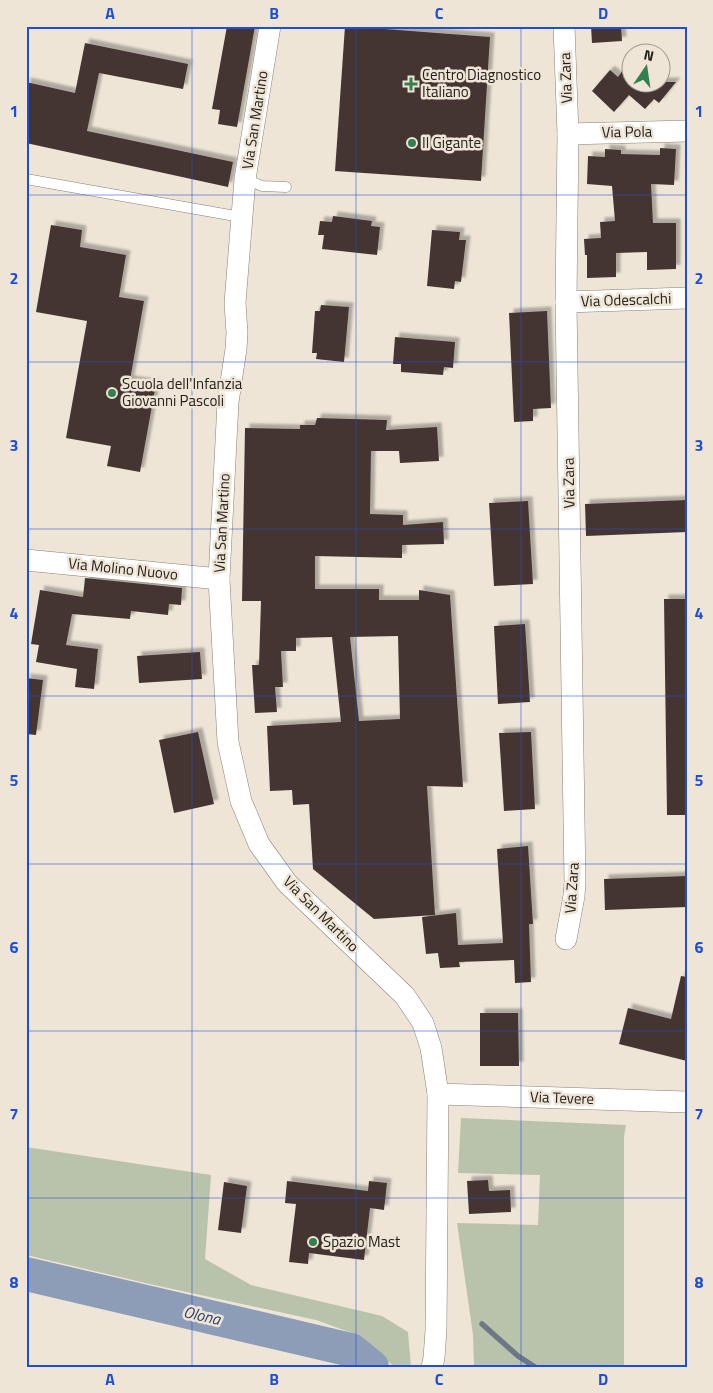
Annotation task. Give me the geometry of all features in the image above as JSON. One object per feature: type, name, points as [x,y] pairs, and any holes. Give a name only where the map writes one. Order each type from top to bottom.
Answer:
[{"type":"street","name":"Via San Martino","points":[[270,26],[245,179],[235,303],[225,332],[223,352],[224,366],[230,387],[219,579],[228,742],[241,801],[259,844],[287,883],[405,996],[419,1014],[423,1023],[431,1048],[438,1094],[436,1330],[432,1367]]},
{"type":"street","name":"Via Zara","points":[[564,26],[568,134],[566,302],[575,882],[566,939]]},
{"type":"street","name":"Via Pola","points":[[568,134],[687,131]]},
{"type":"street","points":[[687,131],[687,136]]},
{"type":"street","name":"Via Odescalchi","points":[[566,302],[687,298]]},
{"type":"street","name":"Via Molino Nuovo","points":[[26,560],[219,579]]},
{"type":"street","name":"Via Tevere","points":[[438,1094],[687,1102]]},
{"type":"lane","points":[[26,179],[241,217]]},
{"type":"lane","points":[[245,179],[262,186],[286,188]]},
{"type":"green space","points":[[461,1118],[626,1125],[624,1137],[624,1367],[474,1367],[473,1335],[457,1223],[538,1225],[540,1175],[458,1173]]},
{"type":"green space","points":[[26,1147],[211,1175],[205,1259],[251,1285],[382,1316],[408,1332],[411,1367],[395,1367],[352,1333],[316,1320],[26,1255]]},
{"type":"building","points":[[227,26],[255,26],[237,127],[218,124],[220,110],[212,109]]},
{"type":"building","points":[[345,26],[490,37],[481,181],[335,171]]},
{"type":"building","points":[[591,26],[621,26],[622,41],[592,43]]},
{"type":"building","points":[[85,43],[188,64],[183,89],[99,73],[87,131],[233,162],[228,187],[26,143],[26,82],[75,93]]},
{"type":"building","points":[[610,70],[618,77],[620,74],[620,92],[668,92],[659,103],[654,99],[645,109],[629,95],[614,112],[592,91]]},
{"type":"building","points":[[670,82],[676,82],[670,89]]},
{"type":"building","points":[[660,148],[676,149],[674,185],[651,184],[653,223],[676,223],[676,269],[647,270],[647,252],[616,253],[616,277],[587,278],[587,255],[585,255],[584,239],[601,238],[600,222],[615,221],[612,186],[587,184],[588,156],[605,157],[605,149],[621,150],[621,154],[660,155]]},
{"type":"building","points":[[333,216],[372,221],[371,226],[380,227],[377,255],[322,249],[324,235],[318,235],[320,221],[332,222]]},
{"type":"building","points":[[51,225],[82,230],[80,247],[126,255],[119,297],[144,301],[130,380],[156,384],[140,472],[107,466],[111,446],[66,438],[87,321],[36,312]]},
{"type":"building","points":[[432,230],[460,232],[459,240],[466,240],[461,282],[455,281],[454,289],[427,286]]},
{"type":"building","points":[[321,305],[349,307],[344,362],[316,359],[317,353],[312,353],[315,311],[320,311]]},
{"type":"building","points":[[547,311],[551,408],[533,409],[533,421],[514,422],[509,313]]},
{"type":"building","points":[[395,337],[455,342],[453,368],[444,367],[443,375],[401,372],[401,364],[393,364]]},
{"type":"building","points":[[317,418],[387,420],[386,430],[437,427],[439,461],[400,463],[399,451],[371,451],[370,514],[403,515],[403,525],[443,522],[444,544],[402,545],[402,558],[315,556],[315,589],[379,589],[379,600],[419,600],[419,590],[450,595],[463,787],[427,786],[435,915],[374,919],[313,869],[309,804],[293,805],[292,790],[270,791],[267,726],[341,722],[332,637],[296,638],[296,651],[281,651],[283,687],[275,687],[277,712],[255,713],[252,665],[259,665],[261,601],[242,601],[245,428],[300,429],[300,425],[315,425]],"holes":[[[398,636],[400,719],[359,721],[350,637]]]},
{"type":"building","points":[[687,500],[687,532],[586,536],[585,504]]},
{"type":"building","points":[[528,501],[533,584],[494,586],[489,503]]},
{"type":"building","points":[[85,578],[182,588],[181,605],[169,604],[168,615],[131,611],[130,619],[72,614],[66,645],[98,649],[94,689],[75,687],[77,669],[36,662],[39,645],[31,644],[40,590],[83,597]]},
{"type":"building","points":[[664,599],[687,599],[687,815],[667,815]]},
{"type":"building","points":[[525,624],[530,702],[498,704],[494,626]]},
{"type":"building","points":[[200,652],[202,679],[139,683],[137,656]]},
{"type":"building","points":[[26,678],[43,680],[36,735],[26,734]]},
{"type":"building","points":[[198,732],[214,804],[174,813],[159,740]]},
{"type":"building","points":[[531,732],[535,809],[504,811],[499,733]]},
{"type":"building","points":[[528,846],[533,924],[529,924],[531,982],[515,983],[514,960],[459,962],[460,967],[440,968],[438,953],[426,954],[422,917],[456,913],[458,945],[503,943],[497,849]]},
{"type":"building","points":[[687,876],[687,907],[605,910],[604,879]]},
{"type":"building","points":[[681,976],[687,977],[687,1061],[619,1044],[628,1008],[671,1019]]},
{"type":"building","points":[[480,1013],[518,1013],[519,1066],[480,1066]]},
{"type":"building","points":[[488,1180],[489,1191],[510,1190],[511,1212],[469,1214],[467,1181]]},
{"type":"building","points":[[287,1181],[368,1191],[369,1181],[387,1183],[384,1210],[370,1208],[364,1260],[309,1253],[308,1264],[289,1262],[296,1204],[285,1203]]},
{"type":"building","points":[[224,1182],[247,1186],[241,1233],[218,1230]]},
{"type":"waterway","name":"Olona","points":[[26,1274],[351,1350],[372,1367]]},
{"type":"waterway","points":[[482,1324],[518,1356],[535,1367]]},
{"type":"place","name":"Centro Diagnostico Italiano","points":[[411,84]]},
{"type":"place","name":"Il Gigante","points":[[412,143]]},
{"type":"place","name":"Scuola dell'Infanzia Giovanni Pascoli","points":[[112,393]]},
{"type":"place","name":"Spazio Mast","points":[[313,1242]]}]
